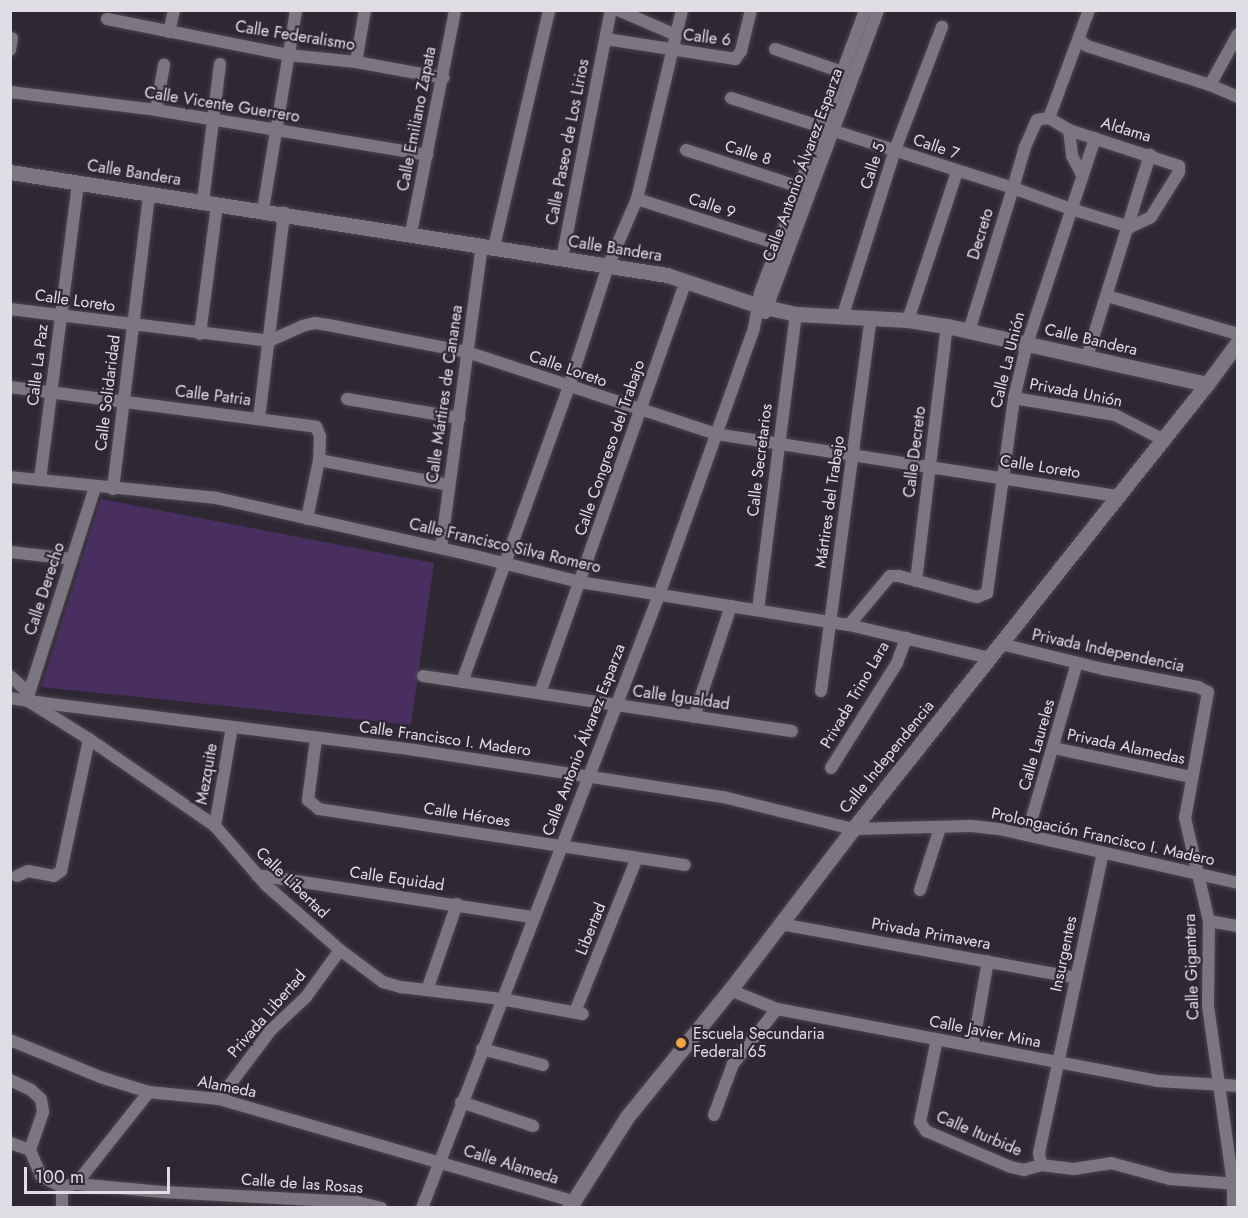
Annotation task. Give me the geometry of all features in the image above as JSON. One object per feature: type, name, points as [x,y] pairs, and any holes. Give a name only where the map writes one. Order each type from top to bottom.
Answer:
[{"type":"street","points":[[169,32],[174,10]]},
{"type":"street","points":[[263,210],[296,10]]},
{"type":"street","points":[[356,62],[365,10]]},
{"type":"street","name":"Calle Emiliano Zapata","points":[[411,233],[444,78],[455,10]]},
{"type":"street","name":"Calle Mártires de Cananea","points":[[441,548],[468,352],[488,246],[549,10]]},
{"type":"street","name":"Calle Paseo de Los Lirios","points":[[562,259],[611,10]]},
{"type":"street","points":[[618,10],[675,35]]},
{"type":"street","points":[[462,682],[569,386],[608,266],[637,199],[682,10]]},
{"type":"street","name":"Calle 6","points":[[606,36],[731,60],[738,57],[751,10]]},
{"type":"street","name":"Calle Antonio Álvarez Esparza","points":[[762,306],[778,244],[865,10]]},
{"type":"street","name":"Calle Antonio Álvarez Esparza","points":[[440,1161],[532,917],[658,595],[762,306],[834,132],[878,10]]},
{"type":"street","points":[[1049,118],[1080,40],[1080,29],[1089,10]]},
{"type":"street","name":"Calle Federalismo","points":[[107,19],[289,55],[356,62],[444,78]]},
{"type":"street","name":"Calle 5","points":[[842,318],[896,150],[942,27]]},
{"type":"street","points":[[1210,85],[1238,34]]},
{"type":"street","points":[[1080,40],[1087,46],[1210,85],[1238,97]]},
{"type":"street","points":[[775,49],[842,72]]},
{"type":"street","points":[[200,334],[214,120],[220,64]]},
{"type":"street","points":[[156,110],[164,65]]},
{"type":"street","name":"Calle Vicente Guerrero","points":[[10,92],[156,110],[428,155]]},
{"type":"street","name":"Calle 7","points":[[731,98],[821,129],[896,150],[957,172],[1130,227]]},
{"type":"street","name":"Aldama","points":[[1049,118],[1070,130],[1176,164],[1180,169],[1150,218],[1130,227]]},
{"type":"street","name":"Decreto","points":[[969,331],[1025,147],[1037,120],[1049,118]]},
{"type":"street","points":[[1070,130],[1072,156],[1082,176]]},
{"type":"street","name":"Calle La Unión","points":[[916,581],[984,597],[989,588],[1014,398],[1027,344],[1095,138]]},
{"type":"street","name":"Calle 8","points":[[686,150],[800,187]]},
{"type":"street","points":[[1088,357],[1130,227],[1150,155]]},
{"type":"street","name":"Calle Bandera","points":[[10,172],[411,233],[686,280],[762,306],[796,314],[842,318],[871,317],[947,326],[1207,384]]},
{"type":"street","points":[[908,320],[957,172]]},
{"type":"street","name":"Calle La Paz","points":[[40,480],[78,183]]},
{"type":"street","name":"Calle Solidaridad","points":[[113,489],[149,194]]},
{"type":"street","name":"Calle 9","points":[[637,199],[778,244]]},
{"type":"street","points":[[259,418],[285,213]]},
{"type":"street","name":"Calle Congreso del Trabajo","points":[[540,693],[686,280]]},
{"type":"street","points":[[1107,296],[1238,334]]},
{"type":"street","name":"Calle Loreto","points":[[10,309],[269,341],[315,323],[468,352],[716,434],[1117,496]]},
{"type":"street","name":"Calle Secretarios","points":[[758,610],[796,314]]},
{"type":"street","name":"Mártires del Trabajo","points":[[821,690],[871,317]]},
{"type":"street","name":"Calle Decreto","points":[[916,581],[947,326]]},
{"type":"street","name":"Calle Independencia","points":[[571,1204],[627,1118],[730,990],[853,828],[990,658],[1238,342]]},
{"type":"street","name":"Calle Patria","points":[[10,387],[316,427],[320,436],[320,460],[308,519]]},
{"type":"street","name":"Privada Unión","points":[[1014,398],[1115,415],[1162,439]]},
{"type":"street","points":[[347,399],[459,418]]},
{"type":"street","points":[[320,460],[449,486]]},
{"type":"street","name":"Calle Francisco Silva Romero","points":[[10,477],[216,498],[441,548],[580,582],[849,625],[990,658]]},
{"type":"street","name":"Calle Derecho","points":[[29,697],[95,487]]},
{"type":"street","points":[[10,552],[72,559]]},
{"type":"street","points":[[849,625],[890,576],[916,581]]},
{"type":"street","points":[[694,717],[731,606]]},
{"type":"street","name":"Privada Trino Lara","points":[[831,768],[897,663],[906,638]]},
{"type":"street","name":"Privada Independencia","points":[[1001,644],[1077,663],[1198,687],[1208,692]]},
{"type":"street","name":"Calle Laureles","points":[[1027,835],[1077,663]]},
{"type":"street","points":[[10,676],[29,697]]},
{"type":"street","name":"Calle Igualdad","points":[[423,676],[792,731]]},
{"type":"street","name":"Calle Gigantera","points":[[1208,692],[1185,819],[1200,874],[1209,921],[1208,1006],[1217,1084],[1235,1184],[1233,1208]]},
{"type":"street","name":"Calle Libertad","points":[[10,698],[29,697],[214,826],[257,875],[340,950],[383,982],[579,1013]]},
{"type":"street","name":"Calle Francisco I. Madero","points":[[29,697],[316,739],[415,750],[723,797],[853,828]]},
{"type":"street","name":"Mezquite","points":[[214,826],[232,727]]},
{"type":"street","points":[[17,876],[28,871],[54,876],[61,871],[89,739]]},
{"type":"street","name":"Calle Héroes","points":[[316,739],[308,795],[314,808],[685,865]]},
{"type":"street","name":"Privada Alamedas","points":[[1054,748],[1192,777]]},
{"type":"street","name":"Prolongación Francisco I. Madero","points":[[853,828],[971,826],[1027,835],[1238,883]]},
{"type":"street","points":[[920,890],[940,828]]},
{"type":"street","name":"Insurgentes","points":[[1041,1165],[1039,1154],[1103,853]]},
{"type":"street","name":"Libertad","points":[[579,1013],[637,858]]},
{"type":"street","name":"Calle Equidad","points":[[257,875],[532,917]]},
{"type":"street","points":[[426,990],[457,904]]},
{"type":"street","points":[[1209,921],[1238,926]]},
{"type":"street","name":"Privada Primavera","points":[[780,924],[1076,978]]},
{"type":"street","name":"Privada Libertad","points":[[219,1099],[270,1031],[306,997],[340,950]]},
{"type":"street","points":[[973,1046],[987,961]]},
{"type":"street","name":"Calle Javier Mina","points":[[730,990],[777,1010],[1157,1081],[1238,1086]]},
{"type":"street","points":[[714,1115],[733,1064],[777,1010]]},
{"type":"street","name":"Alameda","points":[[10,1040],[100,1077],[149,1092],[219,1099],[440,1161]]},
{"type":"street","name":"Calle Iturbide","points":[[937,1040],[920,1122],[926,1131],[1011,1167],[1024,1170],[1041,1165],[1074,1169],[1111,1163],[1170,1179],[1235,1184]]},
{"type":"street","points":[[482,1049],[543,1065]]},
{"type":"street","points":[[10,1080],[37,1094],[43,1106],[30,1150],[41,1176],[62,1187],[62,1208]]},
{"type":"street","points":[[76,1184],[149,1092]]},
{"type":"street","points":[[461,1102],[533,1126]]},
{"type":"street","points":[[10,1143],[30,1150]]},
{"type":"street","points":[[422,1208],[440,1161]]},
{"type":"street","name":"Calle Alameda","points":[[440,1161],[571,1204]]},
{"type":"street","name":"Calle de las Rosas","points":[[62,1187],[76,1184],[163,1192],[357,1202],[381,1208]]},
{"type":"shaded area","points":[[101,499],[434,563],[411,725],[41,687]]},
{"type":"place","name":"Escuela Secundaria Federal 65","points":[[681,1043]]}]
